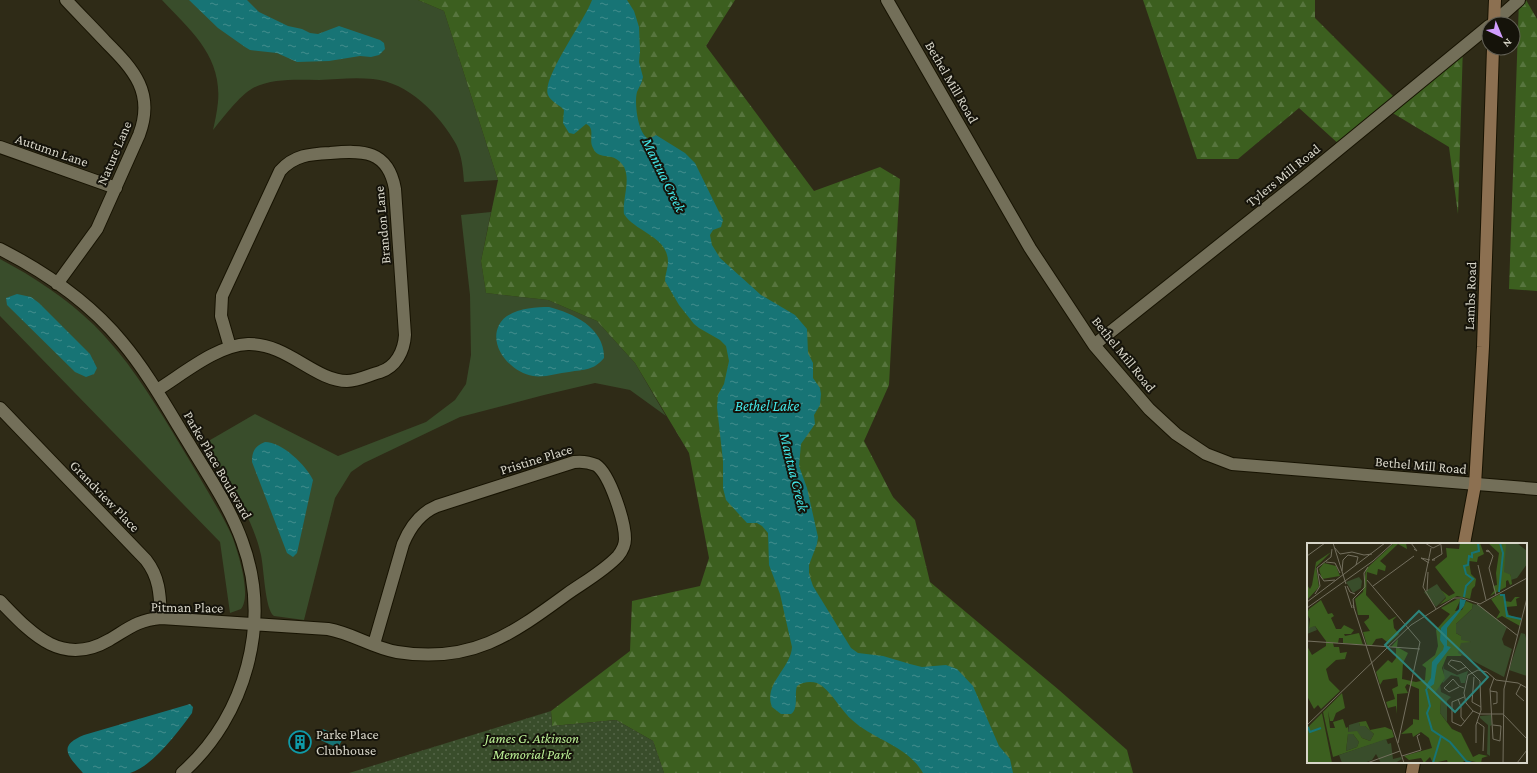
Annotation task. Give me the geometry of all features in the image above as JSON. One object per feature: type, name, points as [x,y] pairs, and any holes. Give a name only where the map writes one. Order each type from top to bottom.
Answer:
[{"type":"main road","points":[[1493,16],[1494,0]]},
{"type":"main road","name":"Lambs Road","points":[[1464,543],[1475,485],[1483,347],[1493,56]]},
{"type":"main road","points":[[1412,773],[1414,763]]},
{"type":"street","name":"Nature Lane","points":[[58,284],[93,236],[116,188],[143,123],[145,108],[142,90],[136,75],[129,65],[66,0]]},
{"type":"street","name":"Bethel Mill Road","points":[[887,0],[1030,248],[1094,345],[1149,409],[1176,434],[1206,454],[1232,464],[1537,489]]},
{"type":"street","name":"Tylers Mill Road","points":[[1501,16],[1519,0]]},
{"type":"street","name":"Tylers Mill Road","points":[[1094,345],[1299,182],[1481,33]]},
{"type":"street","name":"Autumn Lane","points":[[0,147],[116,188]]},
{"type":"street","name":"Brandon Lane","points":[[157,390],[211,356],[230,347],[250,344],[271,347],[330,377],[346,381],[356,380],[383,371],[396,360],[402,351],[405,335],[395,194],[390,171],[382,161],[360,151],[308,154],[292,160],[280,171],[222,296],[221,316],[230,347]]},
{"type":"street","name":"Parke Place Boulevard","points":[[0,249],[58,284],[110,329],[131,353],[157,390],[225,503],[237,528],[247,556],[252,579],[254,624],[248,667],[234,704],[214,737],[199,756],[182,773]]},
{"type":"street","name":"Grandview Place","points":[[0,408],[146,560],[157,580],[160,592],[161,618]]},
{"type":"street","name":"Pristine Place","points":[[254,624],[334,630],[374,644],[397,652],[438,654],[483,646],[520,628],[604,568],[618,556],[625,538],[612,487],[606,476],[595,465],[582,461],[574,462],[437,506],[427,511],[415,523],[403,544],[374,644]]},
{"type":"street","name":"Pitman Place","points":[[0,601],[33,634],[44,642],[60,648],[76,649],[98,645],[136,623],[161,618],[254,624]]},
{"type":"green space","points":[[162,0],[418,0],[444,11],[498,180],[464,182],[463,167],[458,149],[441,122],[432,111],[410,93],[386,81],[353,78],[285,80],[261,85],[253,88],[242,96],[213,130],[217,113],[218,86],[215,71],[210,58],[194,34]]},
{"type":"green space","points":[[418,0],[735,0],[706,46],[814,191],[880,167],[900,179],[889,385],[864,441],[893,497],[915,520],[930,582],[1059,690],[1127,750],[1133,773],[664,773],[653,741],[616,720],[552,726],[551,711],[630,651],[632,601],[700,586],[709,558],[689,453],[635,363],[597,321],[548,300],[486,293],[481,261],[498,180],[444,11]]},
{"type":"green space","points":[[1143,0],[1315,0],[1315,18],[1397,100],[1463,44],[1458,214],[1449,147],[1386,109],[1341,146],[1299,108],[1238,159],[1197,159]]},
{"type":"green space","points":[[1519,0],[1526,0],[1537,19],[1537,291],[1509,289],[1517,56],[1521,56],[1521,16],[1518,16]]},
{"type":"green space","points":[[491,212],[481,261],[486,293],[548,300],[597,321],[635,363],[666,416],[630,390],[595,383],[460,417],[364,463],[351,472],[335,498],[304,620],[274,616],[269,606],[261,555],[257,540],[245,511],[205,443],[255,414],[338,456],[426,422],[455,400],[466,384],[471,355],[470,295],[461,215]]},
{"type":"green space","points":[[0,259],[49,289],[83,315],[111,344],[137,376],[155,403],[220,512],[232,536],[245,584],[244,602],[241,609],[230,613],[220,542],[0,316]]},
{"type":"green space","name":"James G. Atkinson Memorial Park","points":[[551,711],[552,726],[616,720],[653,741],[664,773],[349,773]]},
{"type":"water","points":[[189,0],[247,0],[259,12],[288,26],[318,34],[339,26],[380,40],[384,43],[385,49],[379,55],[371,57],[360,56],[329,61],[297,62],[277,53],[250,50],[218,28]]},
{"type":"water","name":"Bethel Lake","points":[[592,0],[627,0],[634,11],[639,27],[639,62],[643,77],[636,97],[638,118],[642,132],[649,139],[656,135],[685,153],[695,163],[723,220],[721,227],[713,230],[710,235],[712,245],[720,258],[761,295],[795,315],[807,329],[808,353],[813,363],[813,378],[820,388],[821,394],[820,405],[814,415],[815,424],[801,444],[799,466],[807,488],[818,537],[809,565],[809,574],[813,586],[851,648],[858,653],[883,656],[922,667],[946,665],[957,669],[973,686],[999,746],[1010,759],[1013,773],[923,773],[908,756],[899,749],[869,732],[851,719],[826,689],[817,683],[807,682],[797,686],[796,705],[791,714],[781,714],[772,707],[770,699],[771,691],[774,683],[787,662],[792,647],[780,594],[769,565],[768,533],[757,523],[747,523],[726,500],[723,488],[723,461],[717,407],[718,395],[724,384],[729,361],[726,346],[720,340],[694,324],[679,305],[665,281],[668,262],[667,253],[663,246],[629,220],[624,214],[627,179],[623,166],[619,161],[612,157],[595,152],[591,141],[591,128],[586,124],[574,134],[569,133],[563,123],[564,110],[551,100],[548,95],[548,87],[551,76],[557,63]]},
{"type":"water","points":[[17,294],[31,297],[39,303],[90,354],[97,368],[94,374],[86,377],[75,372],[7,305],[6,298]]},
{"type":"water","points":[[549,307],[568,313],[593,330],[603,347],[604,358],[600,362],[588,369],[533,376],[517,370],[504,358],[499,350],[496,333],[503,320],[514,312],[528,308]]},
{"type":"water","points":[[265,442],[279,446],[293,455],[310,474],[313,480],[297,553],[293,557],[287,553],[252,462],[255,449]]},
{"type":"water","points":[[190,704],[193,707],[192,713],[164,748],[147,764],[130,773],[83,773],[68,752],[70,743],[84,735]]},
{"type":"water","points":[[323,729],[343,738],[338,748],[318,739]]},
{"type":"place","name":"Parke Place Clubhouse","points":[[300,742]]},
{"type":"water label","name":"Mantua Creek","points":[[664,175]]},
{"type":"water label","name":"Mantua Creek","points":[[794,472]]}]
